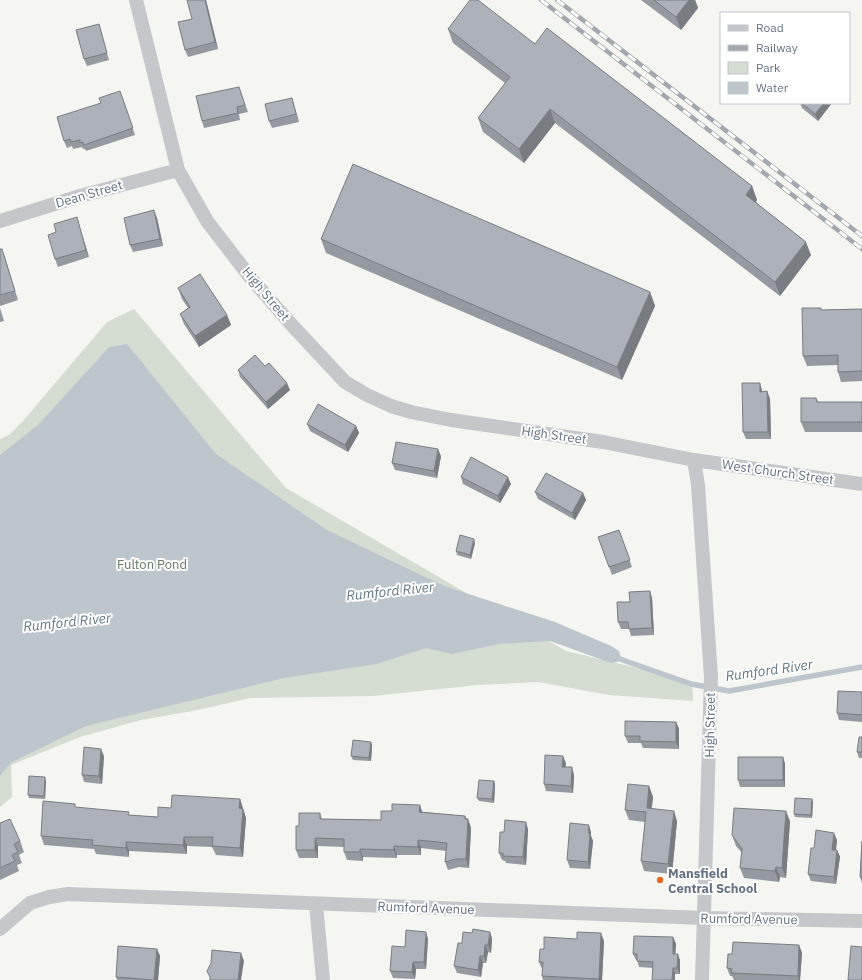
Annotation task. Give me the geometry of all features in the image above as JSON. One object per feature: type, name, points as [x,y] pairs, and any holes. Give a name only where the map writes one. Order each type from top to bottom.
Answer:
[{"type":"street","name":"High Street","points":[[136,0],[178,170],[208,221],[250,276],[289,322],[344,382],[391,406],[451,420],[603,442],[694,460],[698,485],[711,677],[702,980]]},
{"type":"street","name":"Dean Street","points":[[0,221],[80,196],[178,170]]},
{"type":"street","name":"West Church Street","points":[[694,460],[862,484]]},
{"type":"street","name":"Rumford Avenue","points":[[0,929],[30,904],[49,897],[68,894],[704,918],[862,921]]},
{"type":"street","points":[[316,904],[323,980]]},
{"type":"green space","name":"Fulton Pond","points":[[134,309],[286,488],[566,651],[692,681],[693,701],[609,695],[538,682],[478,685],[373,696],[250,698],[198,710],[141,720],[80,737],[11,765],[12,797],[0,807],[0,439],[9,435],[23,421],[107,322]]},
{"type":"water","name":"Fulton Pond","points":[[127,344],[216,454],[327,530],[444,586],[555,622],[611,646],[619,651],[621,658],[617,662],[611,663],[550,641],[499,644],[452,654],[426,648],[376,664],[284,678],[86,726],[12,762],[0,776],[0,455],[38,425],[109,347]]},
{"type":"building","points":[[187,0],[205,0],[215,42],[185,50],[178,22],[192,19]]},
{"type":"building","points":[[470,0],[478,0],[535,44],[547,28],[752,186],[746,195],[806,242],[775,282],[550,109],[519,149],[478,118],[510,77],[448,29]]},
{"type":"building","points":[[654,0],[689,0],[676,17]]},
{"type":"building","points":[[99,24],[107,53],[84,59],[76,30]]},
{"type":"building","points":[[239,87],[245,105],[237,107],[238,113],[202,121],[196,96]]},
{"type":"building","points":[[120,91],[133,128],[84,145],[83,142],[80,143],[80,140],[71,142],[70,139],[64,141],[57,117],[101,103],[99,98]]},
{"type":"building","points":[[292,98],[296,114],[269,121],[265,104]]},
{"type":"building","points":[[803,104],[823,104],[815,114]]},
{"type":"building","points":[[353,164],[650,292],[617,367],[321,239]]},
{"type":"building","points":[[154,210],[160,239],[130,245],[124,218]]},
{"type":"building","points":[[77,217],[86,250],[55,259],[48,235],[56,232],[54,224]]},
{"type":"building","points":[[0,249],[2,249],[15,291],[0,295]]},
{"type":"building","points":[[200,274],[227,315],[195,336],[180,314],[190,307],[178,288]]},
{"type":"building","points":[[802,308],[821,308],[821,310],[862,309],[862,371],[838,372],[838,355],[803,356]]},
{"type":"building","points":[[255,355],[265,366],[269,363],[287,383],[266,402],[238,370]]},
{"type":"building","points":[[742,383],[760,383],[760,392],[767,391],[768,432],[743,432]]},
{"type":"building","points":[[801,398],[816,398],[817,402],[862,402],[862,422],[801,422]]},
{"type":"building","points":[[318,404],[356,426],[345,445],[307,424]]},
{"type":"building","points":[[396,442],[438,449],[434,471],[392,463]]},
{"type":"building","points":[[471,457],[508,477],[498,496],[461,477]]},
{"type":"building","points":[[546,473],[583,493],[572,513],[535,492]]},
{"type":"building","points":[[619,530],[630,560],[609,567],[598,537]]},
{"type":"building","points":[[460,535],[474,539],[470,555],[456,551]]},
{"type":"building","points":[[650,591],[652,628],[629,629],[628,622],[618,622],[617,602],[630,602],[629,592]]},
{"type":"building","points":[[838,691],[862,692],[862,715],[837,713]]},
{"type":"building","points":[[625,721],[676,722],[676,742],[640,741],[640,736],[625,736]]},
{"type":"building","points":[[859,737],[862,737],[862,752],[857,752]]},
{"type":"building","points":[[353,740],[371,742],[369,758],[351,756]]},
{"type":"building","points":[[84,747],[101,749],[99,776],[82,775]]},
{"type":"building","points":[[545,755],[563,756],[562,767],[572,767],[571,786],[544,784]]},
{"type":"building","points":[[738,757],[783,757],[783,780],[738,780]]},
{"type":"building","points":[[29,776],[45,777],[44,796],[28,795]]},
{"type":"building","points":[[479,780],[494,781],[492,799],[477,798]]},
{"type":"building","points":[[628,784],[649,786],[647,808],[674,811],[668,864],[641,861],[646,812],[625,810]]},
{"type":"building","points":[[172,795],[240,799],[239,808],[243,809],[240,848],[212,846],[213,837],[184,837],[183,845],[126,842],[126,848],[92,845],[93,840],[41,836],[43,801],[75,804],[75,807],[129,812],[128,815],[158,817],[158,807],[171,808]]},
{"type":"building","points":[[795,798],[812,799],[811,815],[794,814]]},
{"type":"building","points":[[392,804],[420,805],[419,812],[465,816],[465,819],[468,819],[466,859],[456,859],[445,862],[447,843],[418,840],[418,847],[394,846],[394,850],[360,849],[360,852],[344,852],[344,839],[315,838],[315,850],[296,850],[296,826],[299,826],[299,813],[320,813],[320,819],[381,820],[381,811],[392,811]]},
{"type":"building","points":[[734,808],[786,811],[782,868],[776,867],[775,871],[740,868],[742,849],[732,835]]},
{"type":"building","points":[[10,819],[20,841],[14,844],[18,852],[12,855],[15,861],[0,868],[0,823]]},
{"type":"building","points":[[505,820],[526,822],[523,857],[503,856],[503,853],[499,853],[500,832],[504,832]]},
{"type":"building","points":[[570,823],[589,825],[588,833],[590,834],[588,862],[567,860]]},
{"type":"building","points":[[816,830],[834,833],[832,850],[837,850],[834,877],[808,874],[811,848],[814,848]]},
{"type":"building","points":[[862,841],[862,877],[860,877]]},
{"type":"building","points":[[473,929],[490,932],[488,945],[485,945],[484,956],[480,956],[478,970],[454,966],[458,943],[462,943],[463,932],[472,933]]},
{"type":"building","points":[[406,930],[426,932],[424,962],[413,962],[412,972],[390,971],[392,946],[405,947]]},
{"type":"building","points":[[577,932],[601,933],[599,979],[542,976],[543,962],[539,962],[540,949],[544,949],[544,937],[577,939]]},
{"type":"building","points":[[634,936],[673,937],[673,954],[678,954],[677,968],[673,968],[672,980],[652,980],[653,962],[637,961],[637,954],[633,954]]},
{"type":"building","points":[[733,942],[799,945],[798,976],[731,973],[732,969],[727,968],[728,954],[732,954]]},
{"type":"building","points":[[118,946],[157,949],[154,980],[116,977]]},
{"type":"building","points":[[851,946],[862,947],[862,980],[848,980]]},
{"type":"building","points":[[212,950],[241,953],[238,980],[210,980],[207,971],[211,963]]},
{"type":"waterway","name":"Rumford River","points":[[614,657],[691,684],[729,691],[862,667]]},
{"type":"railway","points":[[541,0],[862,249]]},
{"type":"railway","points":[[557,0],[862,236]]},
{"type":"place","name":"Mansfield Central School","points":[[660,880]]}]
